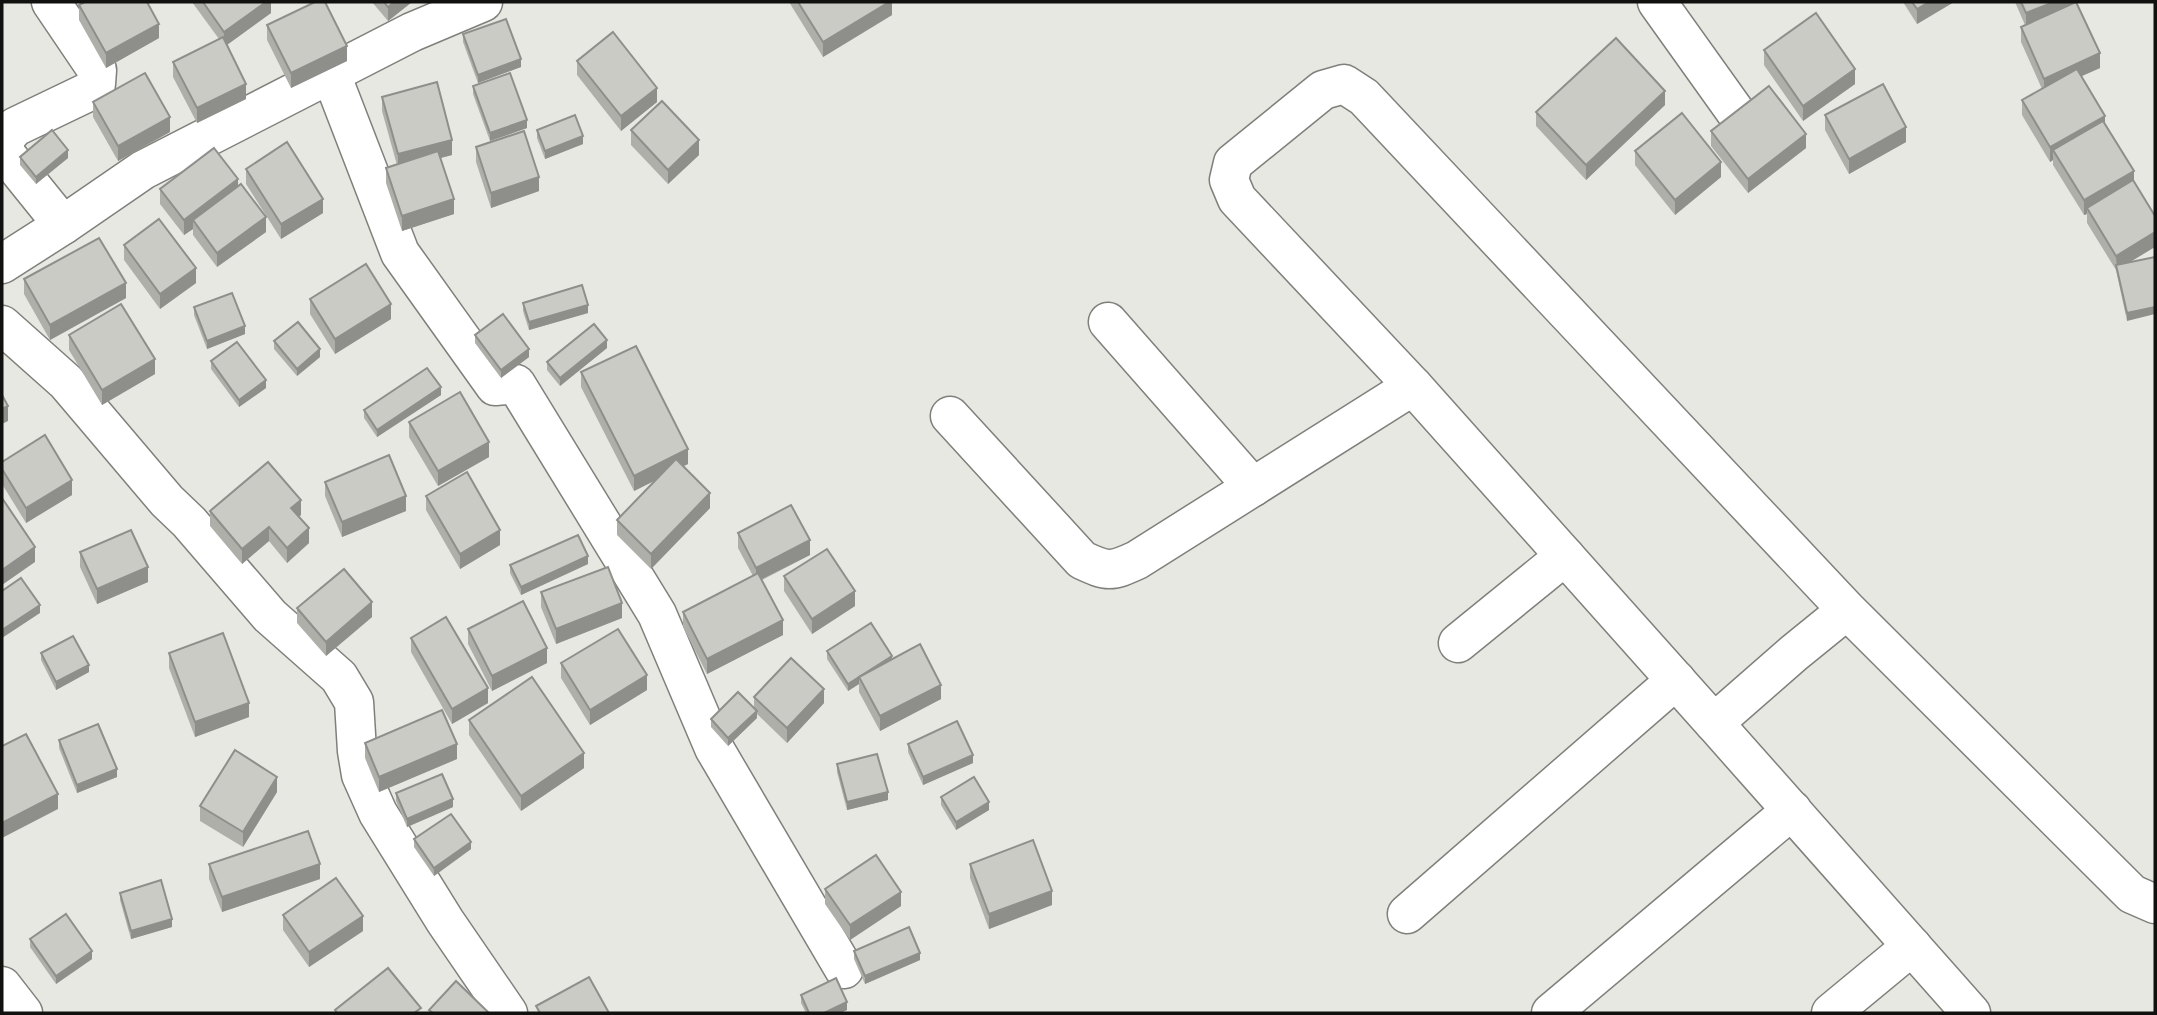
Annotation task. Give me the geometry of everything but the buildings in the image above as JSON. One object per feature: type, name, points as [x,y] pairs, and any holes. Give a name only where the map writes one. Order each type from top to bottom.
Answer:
[{"type":"street","points":[[51,2],[97,70],[96,83],[88,92],[15,127],[6,136],[4,152],[63,225]]},
{"type":"street","points":[[2,264],[143,170],[412,32],[484,2]]},
{"type":"street","points":[[1657,2],[1737,114]]},
{"type":"street","points":[[331,74],[400,253],[495,386],[516,384],[657,614],[714,748],[844,969]]},
{"type":"street","points":[[1971,1013],[1413,386],[1237,199],[1229,180],[1233,163],[1323,90],[1344,83],[1364,97],[1847,610],[2132,894],[2155,904]]},
{"type":"street","points":[[1108,322],[1253,487]]},
{"type":"street","points":[[2,325],[66,382],[270,616],[339,677],[354,702],[361,775],[377,813],[508,1013]]},
{"type":"street","points":[[950,416],[1082,560],[1101,568],[1116,570],[1137,560],[1413,386]]},
{"type":"street","points":[[1458,643],[1565,556]]},
{"type":"street","points":[[1714,723],[1847,610]]},
{"type":"street","points":[[1406,914],[1676,680]]},
{"type":"street","points":[[1551,1013],[1792,810]]},
{"type":"street","points":[[1831,1013],[1912,946]]}]
